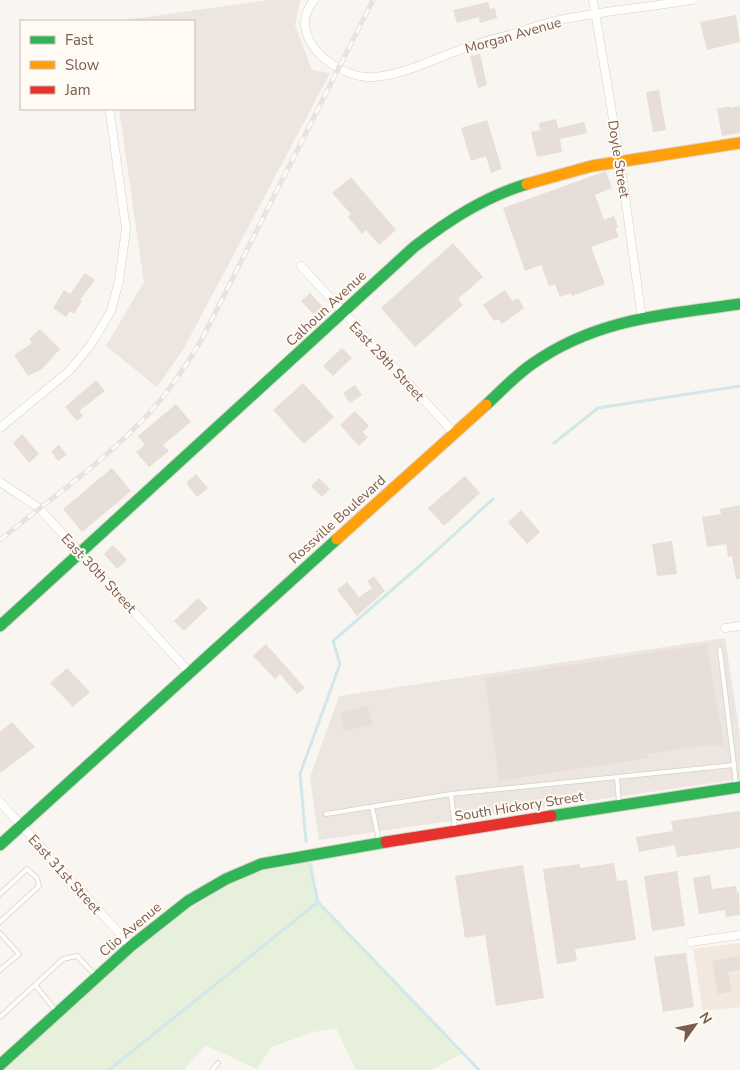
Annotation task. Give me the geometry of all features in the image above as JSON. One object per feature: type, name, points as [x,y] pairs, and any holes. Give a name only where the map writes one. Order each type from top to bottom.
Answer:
[{"type":"main road","name":"Calhoun Avenue","points":[[0,626],[81,554],[414,247],[452,218],[491,197],[532,182],[620,160],[740,142]]},
{"type":"main road","name":"Rossville Boulevard","points":[[0,845],[530,364],[578,337],[642,319],[740,304]]},
{"type":"main road","name":"South Hickory Street","points":[[302,855],[738,787]]},
{"type":"main road","name":"Clio Avenue","points":[[0,1065],[131,946],[188,901],[226,879],[261,864],[302,855]]},
{"type":"street","name":"Morgan Avenue","points":[[314,0],[309,6],[306,21],[308,37],[314,50],[325,60],[339,68],[349,73],[365,76],[415,68],[465,48],[560,20],[692,0]]},
{"type":"street","name":"Doyle Street","points":[[593,0],[620,160],[642,319]]},
{"type":"street","points":[[0,428],[69,371],[90,346],[110,311],[119,281],[126,229],[110,113]]},
{"type":"street","name":"East 29th Street","points":[[301,266],[454,433]]},
{"type":"street","name":"East 30th Street","points":[[0,482],[39,508],[190,672]]},
{"type":"street","points":[[725,628],[740,626]]},
{"type":"street","name":"East 31st Street","points":[[0,802],[131,946]]},
{"type":"street","points":[[691,942],[740,935]]},
{"type":"lane","points":[[720,650],[738,787]]},
{"type":"lane","points":[[326,814],[451,794],[572,780],[617,778],[734,765]]},
{"type":"lane","points":[[617,778],[619,806]]},
{"type":"lane","points":[[451,794],[456,831]]},
{"type":"lane","points":[[372,807],[379,843]]},
{"type":"lane","points":[[0,894],[27,869],[36,878],[39,886],[0,922]]},
{"type":"lane","points":[[0,933],[19,954],[0,970]]},
{"type":"lane","points":[[0,1017],[63,959],[77,956],[97,977]]},
{"type":"lane","points":[[36,985],[58,1012]]},
{"type":"lane","points":[[212,1070],[218,1063]]},
{"type":"shaded area","points":[[268,0],[300,0],[295,25],[312,70],[330,73],[184,348],[157,387],[106,346],[144,282],[119,110],[195,110],[195,20],[125,20]]},
{"type":"shaded area","points":[[725,638],[740,737],[740,779],[319,840],[310,777],[339,696]]},
{"type":"shaded area","points":[[740,943],[740,1007],[703,1011],[693,949]]},
{"type":"green space","points":[[312,859],[318,903],[461,1054],[432,1070],[356,1070],[336,1028],[314,1032],[271,1047],[257,1069],[205,1045],[184,1070],[4,1070],[121,961],[185,912],[218,892],[260,871]]},
{"type":"building","points":[[488,2],[490,9],[495,8],[497,18],[480,23],[479,17],[457,23],[453,10]]},
{"type":"building","points":[[736,15],[740,42],[707,50],[700,22]]},
{"type":"building","points":[[480,54],[487,85],[478,88],[470,56]]},
{"type":"building","points":[[659,90],[666,130],[653,132],[646,92]]},
{"type":"building","points":[[730,106],[730,108],[740,106],[740,133],[722,136],[717,109]]},
{"type":"building","points":[[556,119],[558,128],[584,122],[587,133],[560,139],[562,152],[537,157],[531,132],[540,130],[539,123]]},
{"type":"building","points":[[487,120],[502,169],[491,173],[486,156],[471,161],[461,128]]},
{"type":"building","points":[[606,171],[612,188],[595,195],[604,220],[614,216],[618,227],[615,228],[619,237],[591,247],[605,284],[572,296],[571,293],[560,297],[555,284],[549,286],[541,265],[525,271],[503,208]]},
{"type":"building","points":[[351,177],[396,230],[379,245],[366,230],[362,234],[348,217],[351,214],[332,193]]},
{"type":"building","points":[[453,243],[483,277],[458,299],[463,305],[415,347],[381,308]]},
{"type":"building","points":[[85,273],[95,280],[80,300],[82,301],[74,314],[70,311],[66,317],[53,308],[64,290],[70,294]]},
{"type":"building","points":[[505,290],[512,301],[518,298],[524,308],[502,324],[498,319],[494,321],[483,305]]},
{"type":"building","points":[[310,293],[323,307],[314,315],[301,301]]},
{"type":"building","points":[[40,329],[60,349],[42,369],[28,376],[14,355],[32,343],[29,339]]},
{"type":"building","points":[[342,348],[352,358],[333,376],[323,366]]},
{"type":"building","points":[[96,380],[105,391],[79,411],[83,416],[77,421],[65,407]]},
{"type":"building","points":[[303,383],[334,417],[304,444],[273,410]]},
{"type":"building","points":[[355,385],[362,395],[350,403],[343,393]]},
{"type":"building","points":[[176,404],[191,422],[163,445],[169,451],[149,467],[136,452],[145,445],[138,436]]},
{"type":"building","points":[[355,411],[369,426],[363,432],[368,437],[359,446],[340,425]]},
{"type":"building","points":[[22,434],[39,454],[29,463],[13,443]]},
{"type":"building","points":[[59,445],[67,455],[58,461],[51,451]]},
{"type":"building","points":[[112,468],[131,491],[82,532],[63,509]]},
{"type":"building","points":[[196,474],[208,488],[197,497],[186,483]]},
{"type":"building","points":[[465,476],[480,493],[444,526],[428,508]]},
{"type":"building","points":[[319,478],[330,489],[322,497],[311,486]]},
{"type":"building","points":[[740,505],[740,579],[736,579],[732,556],[728,557],[726,544],[707,547],[702,517],[721,514],[720,509]]},
{"type":"building","points":[[521,510],[540,532],[527,544],[508,522]]},
{"type":"building","points":[[672,541],[677,574],[657,576],[652,544]]},
{"type":"building","points":[[113,545],[127,560],[117,569],[104,554]]},
{"type":"building","points":[[374,576],[385,591],[357,616],[337,590],[347,582],[359,597],[372,588],[367,581]]},
{"type":"building","points":[[198,598],[208,608],[184,631],[174,621]]},
{"type":"building","points":[[266,644],[305,688],[297,694],[280,674],[275,679],[253,656]]},
{"type":"building","points":[[707,644],[724,745],[714,747],[713,744],[648,754],[649,758],[499,781],[485,678]]},
{"type":"building","points":[[67,668],[90,692],[73,707],[50,683]]},
{"type":"building","points":[[368,706],[372,725],[344,731],[340,713]]},
{"type":"building","points":[[12,722],[35,747],[0,773],[0,732]]},
{"type":"building","points":[[740,811],[740,848],[677,857],[675,845],[639,852],[636,837],[673,831],[671,821]]},
{"type":"building","points":[[614,863],[617,881],[627,880],[636,940],[575,949],[577,961],[557,964],[543,869],[580,864],[580,868]]},
{"type":"building","points":[[523,865],[544,998],[496,1006],[485,935],[465,938],[455,876]]},
{"type":"building","points":[[677,871],[685,926],[652,931],[644,876]]},
{"type":"building","points":[[710,875],[712,889],[736,886],[737,893],[739,892],[740,915],[726,917],[725,910],[699,914],[693,878]]},
{"type":"building","points":[[686,953],[694,1007],[663,1012],[654,957]]},
{"type":"building","points":[[740,956],[740,970],[728,972],[732,991],[718,994],[712,961]]},
{"type":"waterway","points":[[554,443],[598,408],[740,386]]},
{"type":"waterway","points":[[306,841],[300,774],[340,664],[333,641],[493,499]]},
{"type":"waterway","points":[[310,866],[318,902],[479,1070]]},
{"type":"waterway","points":[[109,1070],[318,902]]},
{"type":"railway","points":[[0,540],[116,446],[151,411],[178,376],[202,339],[373,0]]},
{"type":"traffic: fast","points":[[0,626],[414,247],[467,210],[511,189],[527,184]]},
{"type":"traffic: fast","points":[[486,405],[514,378],[532,364],[581,337],[632,321],[740,304]]},
{"type":"traffic: fast","points":[[0,845],[337,539]]},
{"type":"traffic: fast","points":[[551,816],[740,787]]},
{"type":"traffic: fast","points":[[0,1065],[131,946],[188,901],[226,879],[261,864],[386,842]]},
{"type":"traffic: slow","points":[[527,184],[592,166],[740,143]]},
{"type":"traffic: slow","points":[[337,539],[486,405]]},
{"type":"traffic: jam","points":[[386,842],[551,816]]}]
